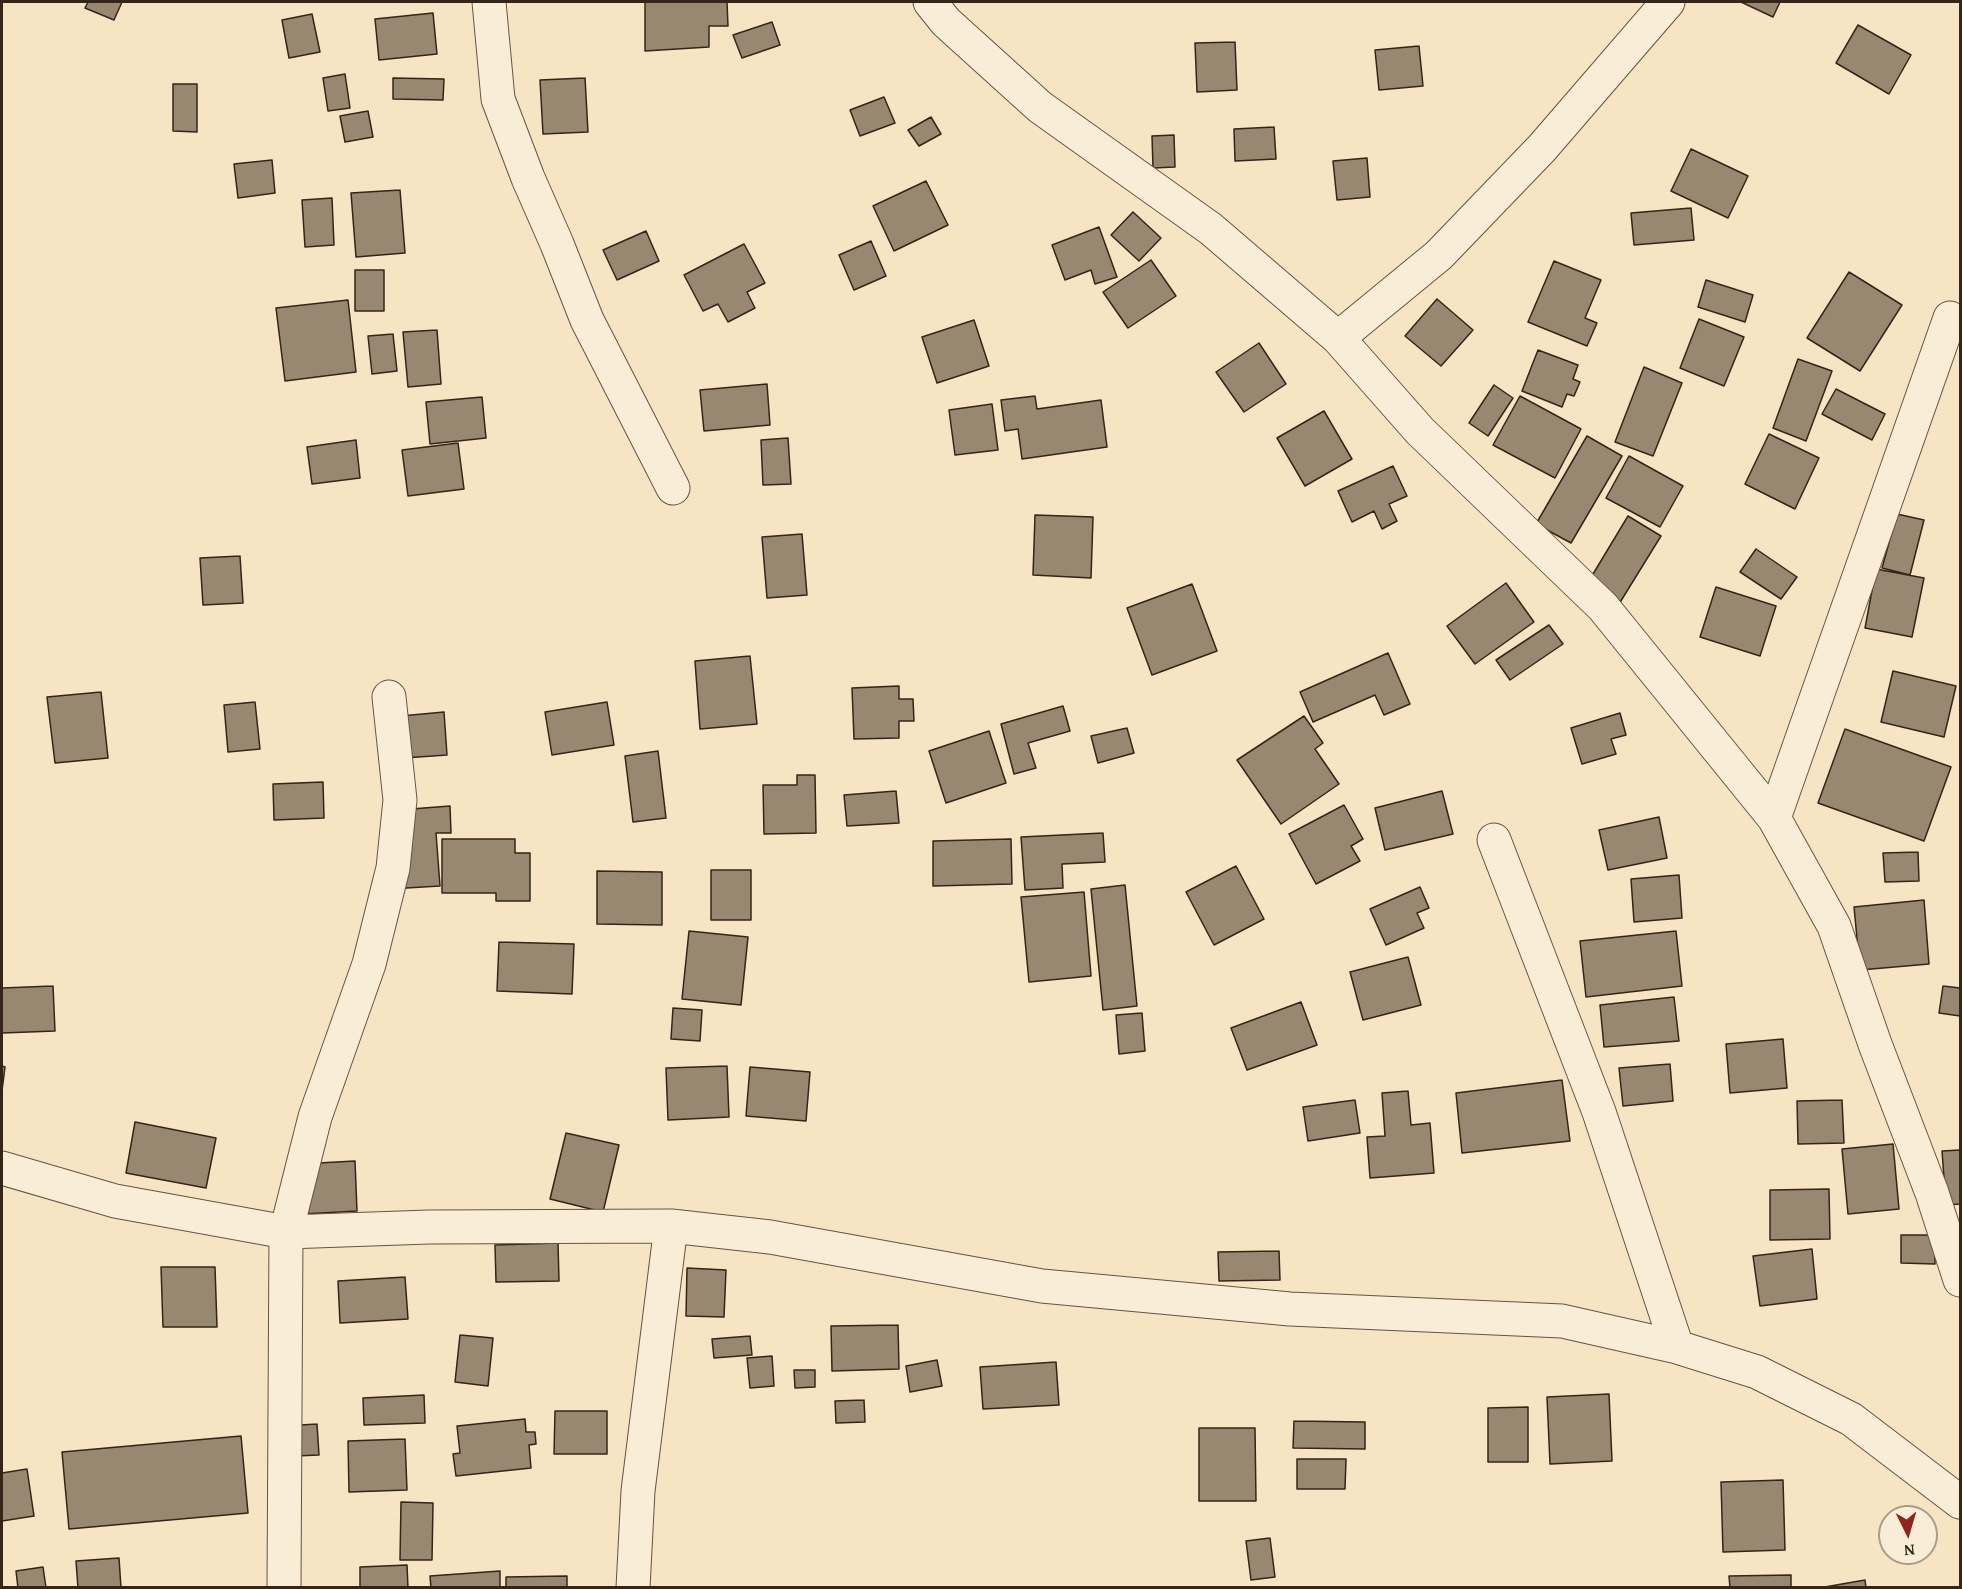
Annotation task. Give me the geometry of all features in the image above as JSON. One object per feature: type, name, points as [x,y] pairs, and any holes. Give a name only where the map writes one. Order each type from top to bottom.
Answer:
[{"type":"street","points":[[489,2],[498,99],[587,320],[673,488]]},
{"type":"street","points":[[930,2],[946,22],[1040,107],[1211,229],[1338,338],[1420,431],[1603,607],[1774,818],[1834,926],[1875,1044],[1932,1192],[1960,1280]]},
{"type":"street","points":[[1338,338],[1439,255],[1542,148],[1668,2]]},
{"type":"street","points":[[1774,818],[1950,318]]},
{"type":"street","points":[[284,1587],[286,1232],[315,1117],[369,964],[393,868],[400,800],[389,697]]},
{"type":"street","points":[[1494,840],[1599,1112],[1677,1347]]},
{"type":"street","points":[[2,1168],[115,1201],[286,1232],[429,1227],[671,1226],[770,1237],[1041,1286],[1290,1308],[1562,1321],[1677,1347],[1757,1372],[1851,1419],[1960,1502]]},
{"type":"street","points":[[633,1587],[638,1491],[671,1226]]},
{"type":"building","points":[[88,2],[122,2],[114,20],[85,8]]},
{"type":"building","points":[[645,2],[727,2],[728,26],[709,26],[709,47],[645,51]]},
{"type":"building","points":[[1741,2],[1780,2],[1773,17]]},
{"type":"building","points":[[433,13],[437,54],[379,60],[375,19]]},
{"type":"building","points":[[312,14],[320,52],[289,58],[282,20]]},
{"type":"building","points":[[772,22],[780,45],[742,58],[733,35]]},
{"type":"building","points":[[1858,25],[1911,55],[1889,94],[1836,63]]},
{"type":"building","points":[[1235,42],[1237,90],[1197,92],[1195,43]]},
{"type":"building","points":[[1419,46],[1423,86],[1379,90],[1375,50]]},
{"type":"building","points":[[345,74],[350,108],[328,111],[323,78]]},
{"type":"building","points":[[393,78],[444,79],[443,100],[393,99]]},
{"type":"building","points":[[585,78],[588,132],[543,134],[540,80]]},
{"type":"building","points":[[173,84],[197,84],[197,132],[173,131]]},
{"type":"building","points":[[884,97],[895,123],[860,136],[850,110]]},
{"type":"building","points":[[368,111],[373,137],[345,142],[340,116]]},
{"type":"building","points":[[931,117],[941,134],[919,146],[908,130]]},
{"type":"building","points":[[1274,127],[1276,159],[1235,161],[1234,129]]},
{"type":"building","points":[[1174,135],[1175,167],[1153,168],[1152,136]]},
{"type":"building","points":[[1691,149],[1748,176],[1728,218],[1671,191]]},
{"type":"building","points":[[1367,158],[1370,197],[1337,200],[1333,161]]},
{"type":"building","points":[[272,160],[275,193],[238,198],[234,164]]},
{"type":"building","points":[[926,181],[948,225],[894,251],[873,206]]},
{"type":"building","points":[[400,190],[405,253],[356,257],[351,193]]},
{"type":"building","points":[[332,198],[334,245],[305,247],[302,200]]},
{"type":"building","points":[[1691,208],[1694,240],[1634,245],[1631,213]]},
{"type":"building","points":[[1133,212],[1161,238],[1139,261],[1111,235]]},
{"type":"building","points":[[1099,227],[1117,277],[1095,284],[1091,270],[1065,280],[1052,245]]},
{"type":"building","points":[[646,231],[659,261],[617,280],[603,250]]},
{"type":"building","points":[[871,241],[886,276],[854,290],[839,255]]},
{"type":"building","points":[[744,244],[765,283],[747,292],[755,308],[728,322],[718,304],[703,311],[684,275]]},
{"type":"building","points":[[1151,260],[1176,296],[1128,328],[1103,292]]},
{"type":"building","points":[[1554,261],[1601,280],[1585,318],[1597,323],[1587,346],[1528,322]]},
{"type":"building","points":[[355,270],[384,270],[384,311],[355,311]]},
{"type":"building","points":[[1849,272],[1902,305],[1860,371],[1807,338]]},
{"type":"building","points":[[1706,280],[1753,295],[1745,322],[1698,307]]},
{"type":"building","points":[[1437,299],[1473,330],[1441,366],[1405,336]]},
{"type":"building","points":[[348,300],[356,372],[285,381],[276,308]]},
{"type":"building","points":[[1699,319],[1744,337],[1724,386],[1680,368]]},
{"type":"building","points":[[974,320],[989,366],[937,383],[922,337]]},
{"type":"building","points":[[437,330],[441,384],[408,387],[403,332]]},
{"type":"building","points":[[393,334],[397,371],[372,374],[368,336]]},
{"type":"building","points":[[1259,343],[1286,384],[1244,412],[1216,372]]},
{"type":"building","points":[[1538,350],[1578,365],[1573,379],[1580,382],[1574,396],[1567,394],[1562,407],[1522,391]]},
{"type":"building","points":[[1798,359],[1832,371],[1806,441],[1773,428]]},
{"type":"building","points":[[1644,367],[1682,383],[1653,456],[1615,442]]},
{"type":"building","points":[[767,384],[770,425],[704,431],[700,390]]},
{"type":"building","points":[[1494,385],[1513,398],[1488,436],[1469,423]]},
{"type":"building","points":[[1836,389],[1885,414],[1872,440],[1822,414]]},
{"type":"building","points":[[1035,396],[1037,409],[1101,400],[1107,447],[1022,459],[1018,429],[1005,431],[1001,400]]},
{"type":"building","points":[[1520,396],[1581,429],[1555,478],[1493,445]]},
{"type":"building","points":[[482,397],[486,438],[430,444],[426,402]]},
{"type":"building","points":[[992,404],[998,450],[955,455],[949,410]]},
{"type":"building","points":[[1324,411],[1352,459],[1305,486],[1277,438]]},
{"type":"building","points":[[1769,434],[1819,458],[1795,509],[1745,484]]},
{"type":"building","points":[[1587,436],[1622,456],[1571,543],[1536,524]]},
{"type":"building","points":[[788,438],[791,484],[763,485],[761,440]]},
{"type":"building","points":[[356,440],[360,478],[312,484],[307,447]]},
{"type":"building","points":[[458,443],[464,489],[408,496],[402,450]]},
{"type":"building","points":[[1629,456],[1683,486],[1660,527],[1606,498]]},
{"type":"building","points":[[1393,466],[1407,496],[1389,504],[1397,521],[1382,529],[1374,511],[1352,522],[1338,491]]},
{"type":"building","points":[[1897,514],[1924,520],[1910,575],[1882,568]]},
{"type":"building","points":[[1035,515],[1093,517],[1091,578],[1033,575]]},
{"type":"building","points":[[1628,516],[1661,536],[1619,604],[1587,584]]},
{"type":"building","points":[[802,534],[807,595],[767,598],[762,537]]},
{"type":"building","points":[[1756,549],[1797,577],[1781,599],[1740,572]]},
{"type":"building","points":[[240,556],[243,603],[203,605],[200,558]]},
{"type":"building","points":[[1876,569],[1924,578],[1912,637],[1865,628]]},
{"type":"building","points":[[1506,583],[1534,622],[1475,664],[1447,626]]},
{"type":"building","points":[[1192,584],[1217,651],[1152,675],[1127,608]]},
{"type":"building","points":[[1716,587],[1776,606],[1760,656],[1700,637]]},
{"type":"building","points":[[1549,625],[1563,644],[1510,680],[1496,660]]},
{"type":"building","points":[[1388,653],[1410,704],[1384,715],[1375,695],[1313,722],[1300,692]]},
{"type":"building","points":[[750,656],[757,724],[700,729],[695,661]]},
{"type":"building","points":[[1893,671],[1956,686],[1944,737],[1881,722]]},
{"type":"building","points":[[899,686],[899,699],[913,699],[914,721],[899,721],[899,738],[854,739],[852,688]]},
{"type":"building","points":[[101,692],[108,758],[55,763],[47,697]]},
{"type":"building","points":[[255,702],[260,749],[228,752],[224,705]]},
{"type":"building","points":[[607,702],[614,745],[552,755],[545,712]]},
{"type":"building","points":[[1063,706],[1070,731],[1028,743],[1036,768],[1014,774],[1001,724]]},
{"type":"building","points":[[444,712],[447,755],[404,758],[401,716]]},
{"type":"building","points":[[1620,713],[1626,735],[1611,739],[1616,754],[1582,764],[1571,728]]},
{"type":"building","points":[[1304,716],[1323,743],[1315,749],[1339,784],[1281,824],[1237,760]]},
{"type":"building","points":[[1127,728],[1134,753],[1098,763],[1091,736]]},
{"type":"building","points":[[1845,729],[1951,767],[1924,841],[1818,803]]},
{"type":"building","points":[[989,731],[1006,783],[946,803],[929,751]]},
{"type":"building","points":[[658,751],[666,818],[633,822],[625,756]]},
{"type":"building","points":[[797,775],[815,775],[816,833],[764,834],[763,785],[797,785]]},
{"type":"building","points":[[323,782],[324,818],[274,820],[273,784]]},
{"type":"building","points":[[896,791],[899,823],[847,826],[844,795]]},
{"type":"building","points":[[1442,791],[1453,834],[1385,850],[1375,808]]},
{"type":"building","points":[[1344,805],[1363,839],[1351,846],[1360,861],[1316,884],[1289,834]]},
{"type":"building","points":[[450,806],[451,833],[436,833],[440,886],[389,889],[385,811]]},
{"type":"building","points":[[1659,817],[1667,858],[1608,870],[1599,830]]},
{"type":"building","points":[[1103,833],[1105,862],[1062,864],[1063,888],[1025,890],[1021,837]]},
{"type":"building","points":[[442,839],[515,839],[515,853],[530,853],[530,901],[496,901],[496,893],[442,893]]},
{"type":"building","points":[[1011,839],[1012,884],[933,886],[933,841]]},
{"type":"building","points":[[1918,852],[1919,881],[1885,882],[1883,853]]},
{"type":"building","points":[[1236,866],[1264,919],[1214,945],[1186,892]]},
{"type":"building","points":[[711,870],[751,870],[751,920],[711,920]]},
{"type":"building","points":[[597,871],[662,872],[662,925],[597,924]]},
{"type":"building","points":[[1679,875],[1682,918],[1634,922],[1631,879]]},
{"type":"building","points":[[1125,885],[1137,1006],[1103,1010],[1091,889]]},
{"type":"building","points":[[1420,887],[1429,908],[1417,913],[1424,928],[1386,945],[1370,909]]},
{"type":"building","points":[[1084,892],[1091,976],[1029,982],[1021,897]]},
{"type":"building","points":[[1924,900],[1929,964],[1860,970],[1854,907]]},
{"type":"building","points":[[689,931],[748,937],[741,1005],[682,999]]},
{"type":"building","points":[[1676,931],[1682,986],[1586,997],[1580,941]]},
{"type":"building","points":[[499,942],[574,944],[572,994],[497,991]]},
{"type":"building","points":[[1408,957],[1421,1005],[1363,1020],[1350,972]]},
{"type":"building","points":[[53,986],[55,1031],[2,1033],[2,988]]},
{"type":"building","points":[[1943,986],[1960,988],[1960,1016],[1939,1013]]},
{"type":"building","points":[[1674,997],[1679,1041],[1604,1047],[1600,1005]]},
{"type":"building","points":[[1301,1002],[1317,1045],[1247,1070],[1231,1028]]},
{"type":"building","points":[[673,1008],[702,1010],[700,1041],[671,1039]]},
{"type":"building","points":[[1142,1013],[1145,1051],[1119,1054],[1116,1015]]},
{"type":"building","points":[[1783,1039],[1787,1088],[1730,1093],[1726,1044]]},
{"type":"building","points":[[1670,1064],[1673,1101],[1623,1106],[1619,1068]]},
{"type":"building","points":[[2,1066],[5,1067],[2,1091]]},
{"type":"building","points":[[727,1066],[729,1117],[668,1120],[666,1068]]},
{"type":"building","points":[[750,1067],[810,1072],[806,1121],[746,1116]]},
{"type":"building","points":[[1562,1080],[1570,1141],[1462,1153],[1456,1093]]},
{"type":"building","points":[[1408,1091],[1411,1125],[1430,1123],[1434,1173],[1370,1178],[1367,1137],[1385,1136],[1382,1093]]},
{"type":"building","points":[[1355,1100],[1360,1133],[1308,1141],[1303,1107]]},
{"type":"building","points":[[1842,1100],[1844,1143],[1798,1144],[1797,1101]]},
{"type":"building","points":[[135,1122],[216,1138],[206,1188],[126,1173]]},
{"type":"building","points":[[566,1133],[619,1145],[603,1212],[550,1199]]},
{"type":"building","points":[[1893,1144],[1899,1209],[1848,1214],[1842,1149]]},
{"type":"building","points":[[1960,1150],[1960,1204],[1946,1205],[1942,1151]]},
{"type":"building","points":[[355,1161],[357,1211],[303,1214],[300,1164]]},
{"type":"building","points":[[1829,1189],[1830,1239],[1770,1240],[1770,1190]]},
{"type":"building","points":[[1901,1235],[1935,1235],[1935,1264],[1901,1263]]},
{"type":"building","points":[[558,1243],[559,1281],[496,1282],[495,1245]]},
{"type":"building","points":[[1812,1249],[1817,1299],[1760,1306],[1753,1256]]},
{"type":"building","points":[[1279,1251],[1280,1280],[1219,1281],[1218,1252]]},
{"type":"building","points":[[161,1267],[215,1267],[217,1327],[163,1327]]},
{"type":"building","points":[[687,1268],[726,1270],[724,1317],[686,1316]]},
{"type":"building","points":[[405,1277],[408,1319],[340,1323],[338,1281]]},
{"type":"building","points":[[898,1325],[899,1369],[832,1371],[831,1326]]},
{"type":"building","points":[[460,1335],[493,1338],[488,1386],[455,1382]]},
{"type":"building","points":[[750,1336],[752,1355],[714,1358],[712,1339]]},
{"type":"building","points":[[772,1356],[774,1386],[750,1388],[747,1358]]},
{"type":"building","points":[[937,1360],[942,1386],[910,1392],[906,1366]]},
{"type":"building","points":[[1056,1362],[1059,1405],[983,1409],[980,1367]]},
{"type":"building","points":[[794,1370],[815,1370],[815,1387],[795,1388]]},
{"type":"building","points":[[1609,1394],[1612,1461],[1550,1464],[1547,1397]]},
{"type":"building","points":[[424,1395],[425,1423],[364,1425],[363,1398]]},
{"type":"building","points":[[864,1400],[865,1422],[836,1423],[835,1401]]},
{"type":"building","points":[[1528,1407],[1528,1462],[1488,1462],[1488,1408]]},
{"type":"building","points":[[555,1411],[607,1411],[607,1454],[554,1454]]},
{"type":"building","points":[[525,1419],[526,1432],[535,1432],[536,1444],[529,1445],[531,1468],[456,1476],[453,1454],[460,1453],[457,1426]]},
{"type":"building","points":[[1294,1421],[1365,1422],[1365,1449],[1293,1448]]},
{"type":"building","points":[[317,1424],[319,1455],[271,1457],[269,1427]]},
{"type":"building","points":[[1199,1428],[1255,1428],[1256,1501],[1199,1501]]},
{"type":"building","points":[[241,1436],[248,1513],[69,1529],[62,1452]]},
{"type":"building","points":[[405,1439],[407,1490],[349,1492],[348,1441]]},
{"type":"building","points":[[1297,1459],[1346,1459],[1345,1489],[1297,1489]]},
{"type":"building","points":[[27,1469],[34,1516],[2,1521],[2,1473]]},
{"type":"building","points":[[1783,1480],[1785,1550],[1723,1552],[1721,1482]]},
{"type":"building","points":[[401,1502],[433,1503],[432,1560],[400,1560]]},
{"type":"building","points":[[1270,1538],[1275,1577],[1251,1580],[1246,1541]]},
{"type":"building","points":[[119,1558],[121,1588],[78,1588],[76,1561]]},
{"type":"building","points":[[407,1565],[408,1588],[360,1588],[360,1567]]},
{"type":"building","points":[[43,1567],[46,1588],[18,1588],[16,1571]]},
{"type":"building","points":[[500,1571],[500,1588],[431,1588],[430,1576]]},
{"type":"building","points":[[1791,1575],[1791,1588],[1730,1588],[1729,1576]]},
{"type":"building","points":[[567,1576],[567,1588],[506,1588],[506,1577]]},
{"type":"building","points":[[1865,1580],[1866,1588],[1819,1588]]}]
